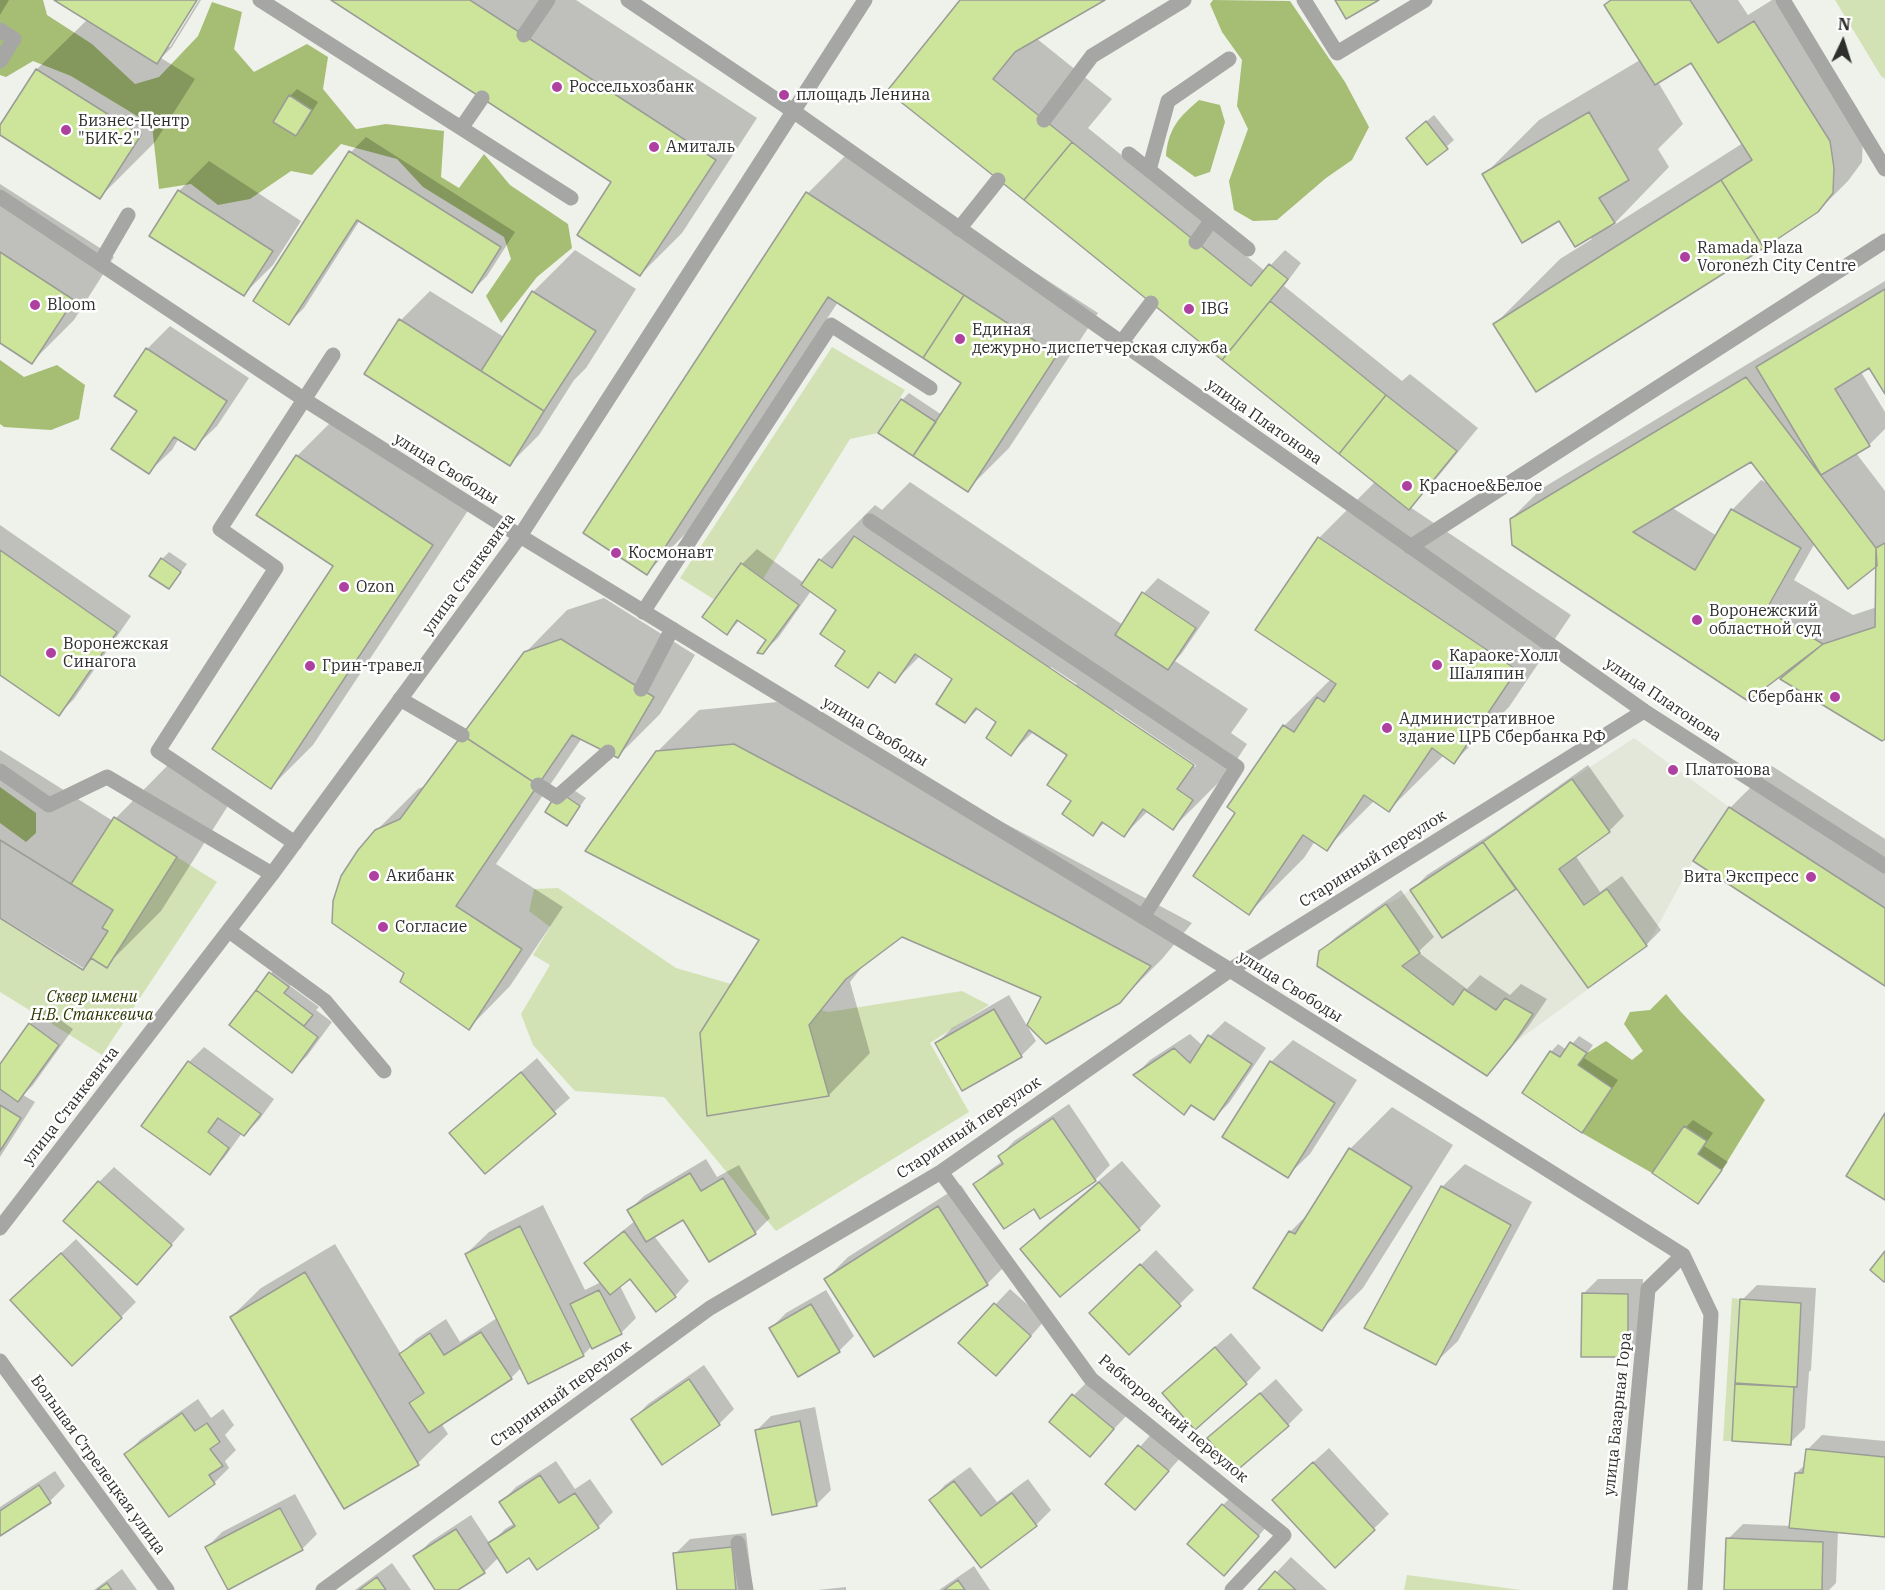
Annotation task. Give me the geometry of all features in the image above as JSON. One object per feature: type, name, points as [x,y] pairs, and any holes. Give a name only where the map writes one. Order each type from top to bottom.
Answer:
[{"type":"street","points":[[260,0],[571,198]]},
{"type":"street","points":[[524,35],[548,0]]},
{"type":"street","name":"улица Платонова","points":[[628,0],[793,111],[1644,711],[1885,866]]},
{"type":"street","name":"улица Станкевича","points":[[0,1228],[272,874],[520,536],[865,0]]},
{"type":"street","points":[[1044,120],[1092,56],[1184,0]]},
{"type":"street","points":[[1304,0],[1337,53],[1425,0]]},
{"type":"street","points":[[1783,0],[1885,169]]},
{"type":"street","points":[[0,30],[14,39],[0,61]]},
{"type":"street","points":[[1149,170],[1168,101],[1229,59]]},
{"type":"street","points":[[462,127],[482,98]]},
{"type":"street","points":[[1129,154],[1248,249]]},
{"type":"street","points":[[959,229],[998,180]]},
{"type":"street","name":"улица Свободы","points":[[0,197],[304,400],[520,536],[1230,970],[1683,1255]]},
{"type":"street","points":[[100,263],[128,215]]},
{"type":"street","points":[[1196,242],[1211,221]]},
{"type":"street","points":[[1410,547],[1885,241]]},
{"type":"street","points":[[1121,343],[1151,303]]},
{"type":"street","points":[[643,612],[831,325],[930,388]]},
{"type":"street","points":[[295,843],[158,751],[276,568],[220,529],[333,355]]},
{"type":"street","points":[[870,521],[1237,767],[1143,917]]},
{"type":"street","points":[[641,689],[672,630]]},
{"type":"street","points":[[400,699],[462,735]]},
{"type":"street","name":"Старинный переулок","points":[[323,1590],[710,1308],[941,1172],[1230,970],[1644,711]]},
{"type":"street","points":[[538,785],[557,797],[608,752]]},
{"type":"street","points":[[0,771],[50,805],[107,777],[272,874]]},
{"type":"street","points":[[229,931],[325,1000],[384,1071]]},
{"type":"street","name":"Рабкоровский переулок","points":[[941,1172],[1091,1379],[1284,1535],[1232,1590]]},
{"type":"street","points":[[1683,1255],[1711,1314],[1695,1590]]},
{"type":"street","name":"улица Базарная Гора","points":[[1620,1590],[1648,1289],[1683,1255]]},
{"type":"street","name":"Большая Стрелецкая улица","points":[[0,1360],[166,1590]]},
{"type":"street","points":[[738,1544],[746,1590]]},
{"type":"shaded area","points":[[1634,738],[1729,807],[1693,861],[1647,946],[1513,1044],[1487,1076],[1317,966],[1319,951]]},
{"type":"green space","points":[[0,0],[43,0],[47,15],[92,44],[135,84],[159,77],[198,36],[212,2],[242,12],[234,49],[254,72],[307,44],[328,57],[323,89],[356,129],[386,124],[444,131],[441,177],[459,188],[484,154],[510,185],[568,224],[572,248],[537,277],[501,323],[486,296],[511,259],[504,237],[423,187],[397,159],[341,144],[312,175],[291,171],[250,199],[218,205],[191,184],[159,189],[152,125],[71,76],[33,61],[6,77],[0,75]]},
{"type":"green space","points":[[1213,0],[1290,1],[1345,82],[1369,127],[1352,160],[1326,178],[1277,220],[1253,221],[1234,210],[1229,181],[1248,129],[1237,106],[1242,60],[1222,32],[1210,4]]},
{"type":"green space","points":[[1835,0],[1885,0],[1885,79],[1881,76]]},
{"type":"green space","points":[[1199,100],[1220,105],[1225,122],[1210,172],[1195,177],[1166,156],[1169,138],[1176,124]]},
{"type":"green space","points":[[832,347],[905,390],[878,433],[850,439],[763,579],[741,563],[715,600],[680,578]]},
{"type":"green space","points":[[0,360],[24,377],[57,365],[85,385],[79,419],[51,430],[4,427],[0,424]]},
{"type":"green space","points":[[0,787],[36,813],[36,833],[26,842],[0,823]]},
{"type":"green space","name":"Сквер имени Н.В. Станкевича","points":[[177,857],[217,882],[102,1055],[0,992],[0,918],[83,970],[91,958],[107,968]]},
{"type":"green space","points":[[558,888],[676,968],[828,1012],[962,991],[989,1005],[930,1043],[969,1112],[776,1231],[664,1097],[575,1091],[533,1045],[521,1014],[550,965],[533,955],[550,927],[529,911],[534,889]]},
{"type":"green space","points":[[1666,994],[1765,1100],[1722,1170],[1698,1154],[1685,1127],[1652,1173],[1582,1133],[1612,1088],[1578,1065],[1587,1053],[1606,1041],[1632,1060],[1643,1051],[1624,1024],[1630,1012],[1650,1010]]},
{"type":"green space","points":[[1732,1298],[1740,1299],[1732,1441],[1723,1441]]},
{"type":"green space","points":[[1407,1575],[1521,1590],[1404,1590]]},
{"type":"building","points":[[54,0],[197,0],[157,64]]},
{"type":"building","points":[[331,0],[470,0],[716,160],[640,276],[577,235],[611,182]]},
{"type":"building","points":[[960,0],[1105,0],[1015,52],[993,79],[1072,142],[1024,200],[887,91]]},
{"type":"building","points":[[1335,0],[1379,0],[1346,19]]},
{"type":"building","points":[[1611,0],[1690,0],[1718,43],[1754,21],[1830,141],[1834,168],[1833,193],[1818,212],[1764,248],[1721,180],[1752,160],[1691,63],[1655,85],[1604,5]]},
{"type":"building","name":"Бизнес-Центр \"БИК-2\"","points":[[36,69],[141,135],[100,199],[0,135],[0,125]]},
{"type":"building","points":[[289,95],[312,110],[296,136],[273,122]]},
{"type":"building","points":[[1589,112],[1629,180],[1599,198],[1615,223],[1575,247],[1559,221],[1522,243],[1482,174]]},
{"type":"building","points":[[1426,121],[1448,149],[1427,165],[1406,138]]},
{"type":"building","points":[[1072,142],[1251,286],[1269,264],[1288,279],[1222,360],[1024,200]]},
{"type":"building","points":[[349,151],[501,247],[472,293],[357,220],[289,325],[253,301]]},
{"type":"building","points":[[1721,180],[1764,248],[1536,392],[1493,324]]},
{"type":"building","points":[[178,190],[273,251],[244,296],[149,236]]},
{"type":"building","points":[[806,192],[964,295],[923,358],[828,297],[647,575],[583,533]]},
{"type":"building","points":[[0,252],[74,300],[32,364],[0,343]]},
{"type":"building","points":[[1885,289],[1885,394],[1869,368],[1835,389],[1870,446],[1821,475],[1756,367]]},
{"type":"building","points":[[532,291],[596,331],[544,411],[481,371]]},
{"type":"building","points":[[964,295],[1057,355],[968,492],[913,456],[961,383],[923,358]]},
{"type":"building","points":[[1270,301],[1386,395],[1339,454],[1222,360]]},
{"type":"building","points":[[399,319],[544,411],[510,466],[364,374]]},
{"type":"building","points":[[146,348],[227,401],[195,450],[174,437],[149,474],[111,449],[137,411],[114,396]]},
{"type":"building","points":[[1746,377],[1876,548],[1877,566],[1848,589],[1751,462],[1633,532],[1695,570],[1731,509],[1801,548],[1766,610],[1823,644],[1748,701],[1512,545],[1510,519]]},
{"type":"building","points":[[1386,395],[1457,451],[1409,510],[1339,454]]},
{"type":"building","points":[[901,399],[936,422],[913,456],[878,433]]},
{"type":"building","points":[[296,455],[433,545],[271,789],[212,749],[333,566],[256,515]]},
{"type":"building","points":[[854,536],[1194,765],[1177,789],[1193,800],[1173,830],[1143,809],[1124,837],[1102,822],[1093,836],[1062,814],[1071,801],[1047,785],[1067,755],[1029,730],[1011,756],[986,738],[996,722],[976,708],[965,723],[936,704],[952,679],[915,654],[895,683],[879,672],[868,688],[835,666],[845,651],[820,634],[836,610],[801,585],[819,559],[832,568]]},
{"type":"building","name":"Административное здание ЦРБ Сбербанка РФ","points":[[1318,537],[1517,670],[1454,764],[1432,748],[1389,812],[1364,795],[1327,851],[1303,835],[1249,915],[1193,876],[1235,813],[1227,807],[1283,725],[1294,732],[1317,697],[1324,702],[1336,684],[1255,630]]},
{"type":"building","points":[[1885,543],[1885,739],[1882,741],[1780,679],[1823,644],[1875,627],[1876,548]]},
{"type":"building","name":"Воронежская Синагога","points":[[0,550],[117,632],[59,716],[0,675]]},
{"type":"building","points":[[161,558],[181,572],[169,589],[149,576]]},
{"type":"building","points":[[741,563],[799,605],[763,654],[757,653],[766,640],[737,620],[727,635],[702,617]]},
{"type":"building","points":[[1142,592],[1196,628],[1168,670],[1115,635]]},
{"type":"building","points":[[561,639],[654,697],[618,758],[572,735],[538,785],[462,735],[524,652]]},
{"type":"building","points":[[462,735],[538,785],[456,906],[522,949],[469,1030],[400,982],[404,973],[332,923],[333,901],[341,876],[358,850],[375,830],[400,819]]},
{"type":"building","points":[[734,744],[1151,966],[1120,1003],[1046,1044],[1027,1025],[1041,997],[902,937],[846,979],[809,1025],[829,1096],[707,1116],[700,1033],[759,940],[585,851],[656,751]]},
{"type":"building","points":[[1572,779],[1610,832],[1559,869],[1584,905],[1607,889],[1647,946],[1588,988],[1483,842]]},
{"type":"building","points":[[558,791],[580,806],[567,826],[545,812]]},
{"type":"building","points":[[1729,807],[1885,908],[1885,986],[1693,861]]},
{"type":"building","points":[[114,817],[177,857],[107,968],[91,958],[83,970],[0,918],[0,840],[71,884]]},
{"type":"building","points":[[0,840],[113,910],[102,928],[108,931],[83,970],[0,918]]},
{"type":"building","points":[[1483,842],[1516,889],[1442,938],[1410,890]]},
{"type":"building","points":[[1386,904],[1420,953],[1402,966],[1453,1005],[1464,989],[1496,1010],[1505,998],[1533,1014],[1513,1044],[1487,1076],[1317,966],[1319,951]]},
{"type":"building","points":[[269,972],[289,987],[284,993],[313,1015],[304,1026],[256,990]]},
{"type":"building","points":[[256,990],[318,1037],[292,1073],[229,1025]]},
{"type":"building","points":[[994,1009],[1022,1057],[962,1091],[935,1043]]},
{"type":"building","points":[[29,1023],[59,1045],[18,1102],[0,1089],[0,1064]]},
{"type":"building","points":[[1208,1035],[1252,1064],[1214,1120],[1191,1105],[1184,1115],[1133,1075],[1174,1048],[1190,1063]]},
{"type":"building","points":[[1570,1042],[1587,1053],[1578,1065],[1612,1088],[1582,1133],[1522,1093],[1550,1051],[1560,1057]]},
{"type":"building","points":[[188,1061],[261,1114],[244,1136],[218,1118],[208,1132],[229,1148],[210,1175],[141,1126]]},
{"type":"building","points":[[1270,1061],[1335,1103],[1288,1178],[1222,1137]]},
{"type":"building","points":[[521,1072],[556,1114],[485,1174],[449,1133]]},
{"type":"building","points":[[0,1105],[21,1118],[0,1151]]},
{"type":"building","points":[[1885,1113],[1885,1200],[1846,1176]]},
{"type":"building","points":[[1053,1118],[1096,1181],[1040,1219],[1034,1209],[1004,1229],[973,1184],[1003,1164],[998,1156]]},
{"type":"building","points":[[1684,1126],[1707,1141],[1698,1154],[1722,1170],[1698,1204],[1652,1173]]},
{"type":"building","points":[[1349,1148],[1412,1187],[1322,1331],[1253,1288],[1289,1231],[1295,1234]]},
{"type":"building","points":[[690,1173],[701,1191],[723,1178],[756,1234],[709,1262],[683,1220],[646,1242],[627,1210]]},
{"type":"building","points":[[98,1181],[172,1245],[137,1285],[63,1221]]},
{"type":"building","points":[[1099,1182],[1140,1230],[1060,1297],[1020,1249]]},
{"type":"building","points":[[1441,1186],[1511,1225],[1436,1365],[1364,1328]]},
{"type":"building","points":[[938,1206],[988,1285],[874,1357],[824,1279]]},
{"type":"building","points":[[520,1226],[584,1356],[528,1384],[465,1254]]},
{"type":"building","points":[[624,1231],[676,1297],[656,1312],[630,1279],[610,1295],[584,1263]]},
{"type":"building","points":[[1885,1251],[1885,1281],[1884,1282],[1870,1270]]},
{"type":"building","points":[[61,1253],[122,1318],[72,1366],[10,1300]]},
{"type":"building","points":[[1140,1264],[1181,1306],[1129,1355],[1089,1313]]},
{"type":"building","points":[[305,1272],[419,1465],[344,1509],[230,1317]]},
{"type":"building","points":[[599,1290],[622,1334],[592,1349],[570,1304]]},
{"type":"building","points":[[1582,1293],[1628,1294],[1628,1357],[1581,1357]]},
{"type":"building","points":[[1740,1299],[1801,1303],[1797,1387],[1735,1384]]},
{"type":"building","points":[[994,1303],[1031,1336],[996,1376],[958,1343]]},
{"type":"building","points":[[811,1304],[840,1352],[798,1377],[769,1328]]},
{"type":"building","points":[[481,1332],[512,1379],[429,1433],[409,1403],[424,1393],[399,1354],[430,1333],[444,1355]]},
{"type":"building","points":[[1215,1347],[1247,1384],[1195,1430],[1162,1393]]},
{"type":"building","points":[[689,1379],[720,1425],[662,1465],[631,1419]]},
{"type":"building","points":[[1735,1383],[1794,1387],[1791,1445],[1732,1441]]},
{"type":"building","points":[[1260,1393],[1289,1426],[1235,1472],[1207,1438]]},
{"type":"building","points":[[1072,1394],[1114,1429],[1090,1457],[1049,1422]]},
{"type":"building","points":[[182,1413],[195,1431],[207,1423],[220,1442],[210,1449],[223,1466],[209,1475],[215,1484],[169,1517],[124,1454]]},
{"type":"building","points":[[800,1421],[817,1506],[772,1515],[755,1430]]},
{"type":"building","points":[[1138,1445],[1169,1471],[1135,1510],[1105,1484]]},
{"type":"building","points":[[1806,1449],[1885,1457],[1885,1537],[1789,1528],[1795,1473],[1803,1473]]},
{"type":"building","points":[[1313,1462],[1375,1530],[1335,1568],[1272,1500]]},
{"type":"building","points":[[540,1475],[559,1503],[575,1493],[599,1528],[537,1570],[529,1558],[507,1573],[488,1543],[515,1526],[499,1502]]},
{"type":"building","points":[[954,1481],[981,1516],[1012,1493],[1037,1526],[981,1568],[929,1500]]},
{"type":"building","points":[[39,1485],[51,1503],[0,1536],[0,1511]]},
{"type":"building","points":[[1222,1504],[1259,1536],[1224,1576],[1187,1544]]},
{"type":"building","points":[[280,1508],[303,1550],[228,1590],[205,1547]]},
{"type":"building","points":[[456,1529],[485,1573],[458,1590],[435,1590],[413,1556]]},
{"type":"building","points":[[1726,1538],[1823,1542],[1822,1590],[1724,1590]]},
{"type":"building","points":[[732,1547],[736,1590],[677,1590],[673,1553]]},
{"type":"building","points":[[1275,1571],[1296,1590],[1258,1590]]},
{"type":"building","points":[[377,1577],[386,1590],[359,1590]]},
{"type":"building","points":[[958,1580],[965,1590],[944,1590]]},
{"type":"building","points":[[107,1583],[112,1590],[97,1590]]},
{"type":"place","name":"Россельхозбанк","points":[[557,87]]},
{"type":"place","name":"площадь Ленина","points":[[784,95]]},
{"type":"place","name":"Бизнес-Центр \"БИК-2\"","points":[[66,130]]},
{"type":"place","name":"Амиталь","points":[[654,147]]},
{"type":"place","name":"Ramada Plaza Voronezh City Centre","points":[[1685,257]]},
{"type":"place","name":"Bloom","points":[[35,305]]},
{"type":"place","name":"IBG","points":[[1189,309]]},
{"type":"place","name":"Единая дежурно-диспетчерская служба","points":[[960,339]]},
{"type":"place","name":"Красное&Белое","points":[[1407,486]]},
{"type":"place","name":"Космонавт","points":[[616,553]]},
{"type":"place","name":"Ozon","points":[[344,587]]},
{"type":"place","name":"Воронежский областной суд","points":[[1697,620]]},
{"type":"place","name":"Воронежская Синагога","points":[[51,653]]},
{"type":"place","name":"Караоке-Холл Шаляпин","points":[[1437,665]]},
{"type":"place","name":"Грин-травел","points":[[310,666]]},
{"type":"place","name":"Сбербанк","points":[[1835,697]]},
{"type":"place","name":"Административное здание ЦРБ Сбербанка РФ","points":[[1387,728]]},
{"type":"place","name":"Платонова","points":[[1673,770]]},
{"type":"place","name":"Акибанк","points":[[374,876]]},
{"type":"place","name":"Вита Экспресс","points":[[1811,877]]},
{"type":"place","name":"Согласие","points":[[383,927]]}]
